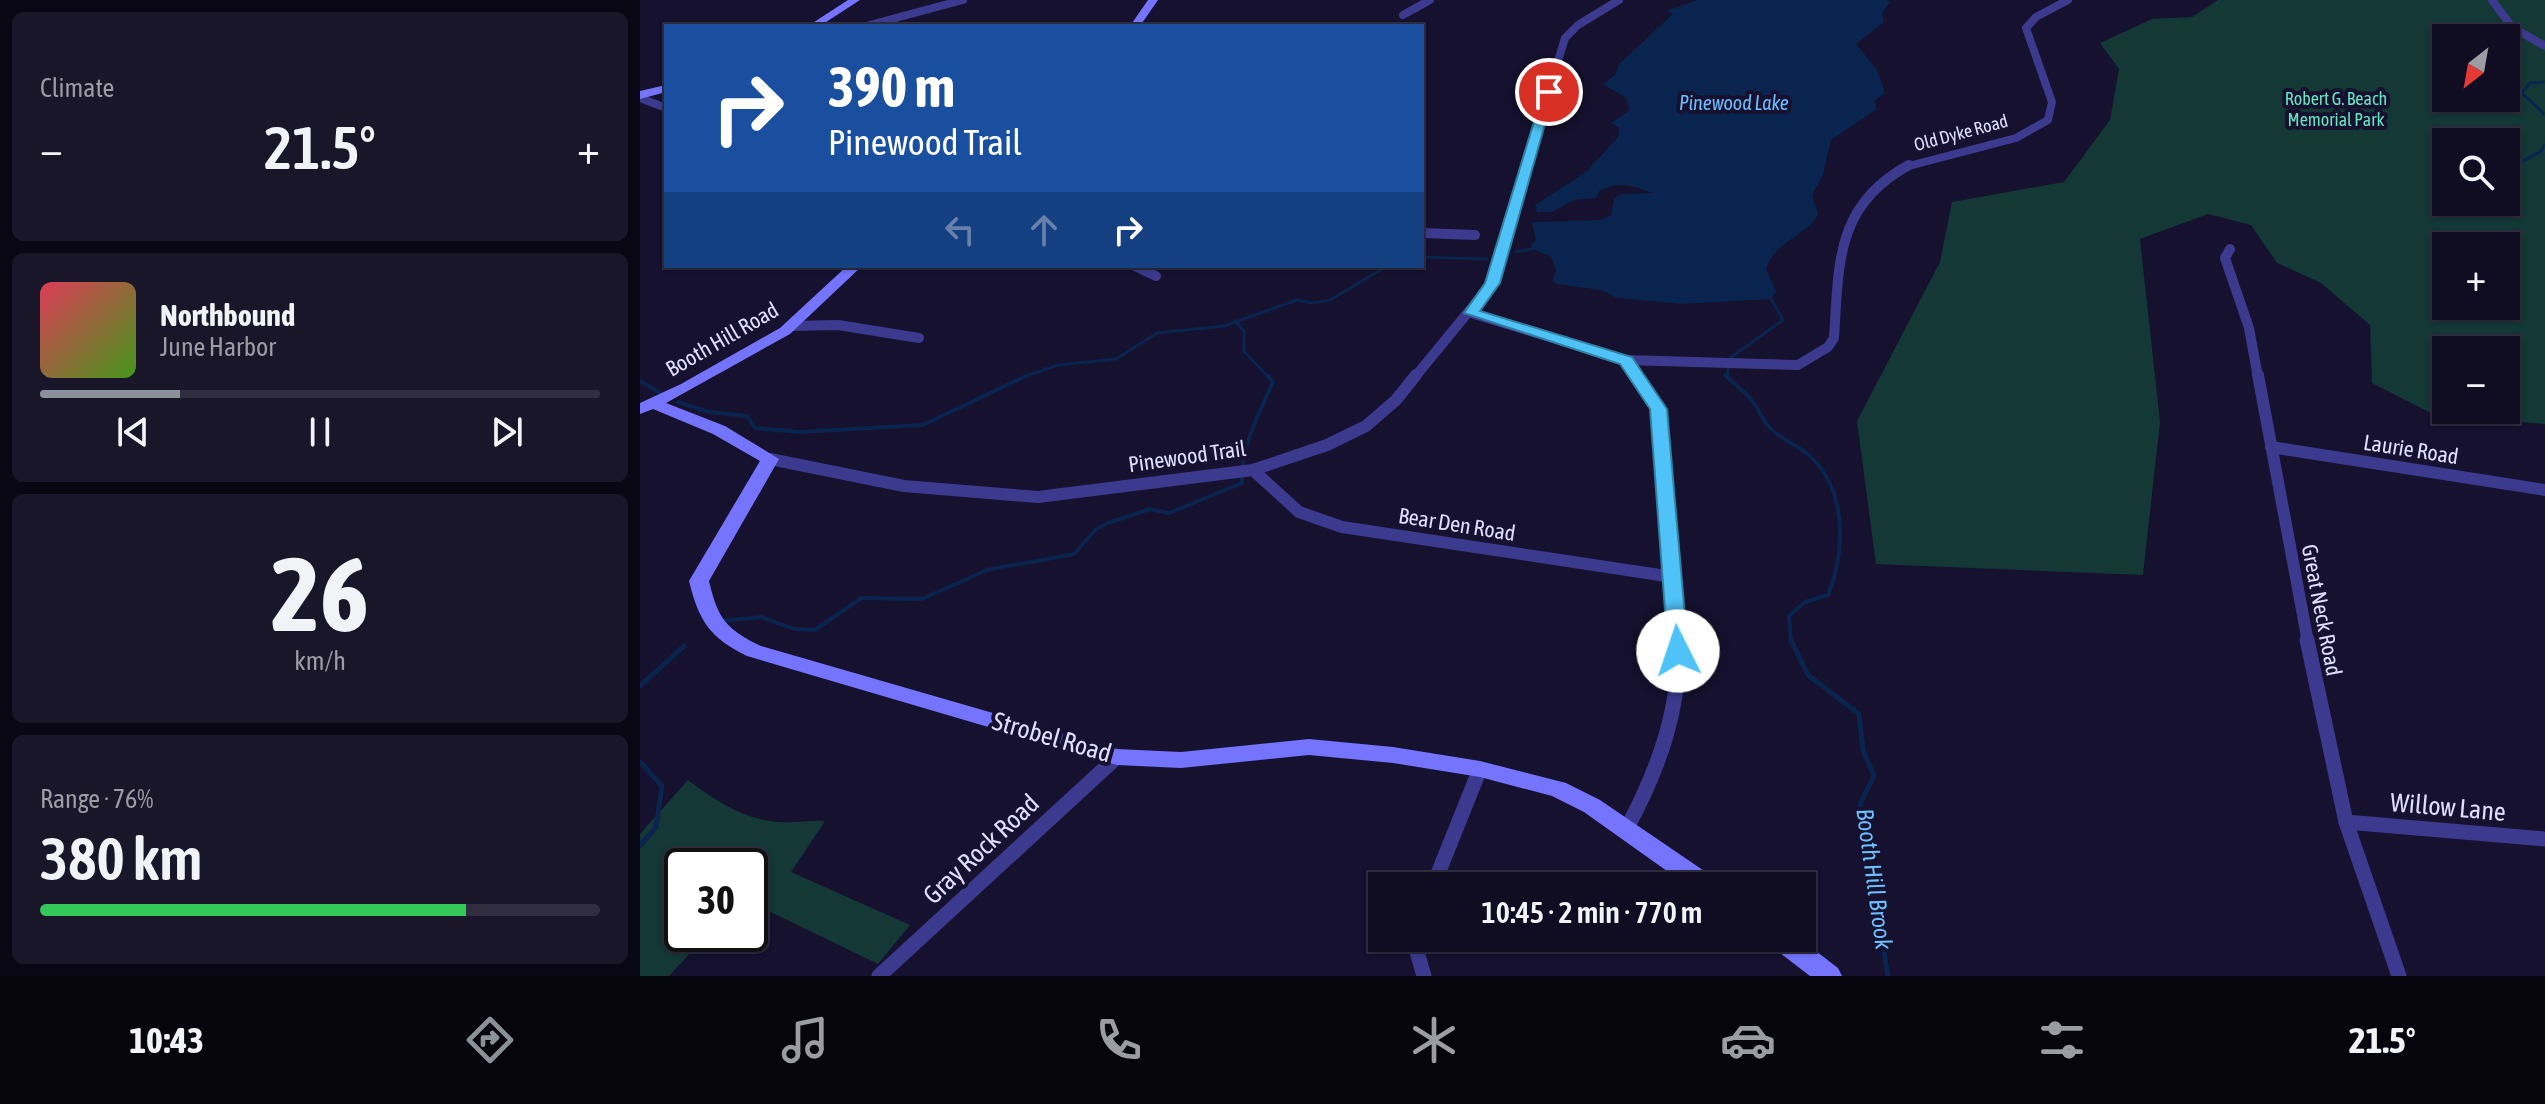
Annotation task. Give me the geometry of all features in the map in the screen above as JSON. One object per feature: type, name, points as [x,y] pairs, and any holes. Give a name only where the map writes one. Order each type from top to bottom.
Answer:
[{"type":"street","points":[[816,24],[855,0]]},
{"type":"street","points":[[873,24],[963,0]]},
{"type":"street","points":[[1136,24],[1153,0]]},
{"type":"street","points":[[1403,15],[1430,0]]},
{"type":"street","name":"Pinewood Trail","points":[[646,406],[719,430],[770,459],[904,486],[1038,497],[1245,472],[1327,445],[1366,426],[1396,400],[1471,313],[1492,283],[1565,38],[1578,25],[1619,0]]},
{"type":"street","name":"Old Dyke Road","points":[[1471,313],[1626,360],[1798,365],[1828,347],[1834,338],[1844,245],[1851,218],[1899,170],[1929,158],[2016,137],[2039,128],[2049,118],[2052,105],[2026,28],[2036,17],[2068,0]]},
{"type":"street","points":[[2492,0],[2512,27],[2545,46]]},
{"type":"street","points":[[640,97],[664,89]]},
{"type":"street","points":[[640,97],[664,107]]},
{"type":"street","points":[[1424,233],[1475,235]]},
{"type":"street","name":"Great Neck Road","points":[[2230,249],[2225,258],[2249,328],[2324,726],[2346,822],[2399,976]]},
{"type":"street","name":"Booth Hill Road","points":[[646,406],[687,387],[791,326],[853,268]]},
{"type":"street","points":[[1139,268],[1156,276]]},
{"type":"street","points":[[791,326],[838,325],[919,338]]},
{"type":"street","points":[[1626,360],[1658,409],[1678,651],[1669,722],[1654,778],[1627,828]]},
{"type":"street","name":"Laurie Road","points":[[2271,447],[2545,490]]},
{"type":"street","name":"Strobel Road","points":[[770,459],[699,581],[707,618],[725,637],[754,651],[1117,757],[1181,760],[1309,747],[1393,755],[1480,769],[1558,789],[1627,828],[1688,872]]},
{"type":"street","name":"Bear Den Road","points":[[1245,472],[1299,512],[1342,527],[1673,577]]},
{"type":"street","name":"Gray Rock Road","points":[[879,976],[1117,757]]},
{"type":"street","points":[[1439,872],[1480,769]]},
{"type":"street","name":"Willow Lane","points":[[2346,822],[2545,839]]},
{"type":"street","points":[[1417,952],[1424,976]]},
{"type":"street","points":[[1798,952],[1829,976]]},
{"type":"green space","name":"Robert G. Beach Memorial Park","points":[[2218,0],[2545,0],[2545,424],[2520,422],[2520,336],[2432,336],[2432,413],[2372,383],[2370,325],[2321,283],[2277,263],[2251,225],[2208,214],[2140,239],[2160,422],[2143,575],[1876,564],[1857,421],[1940,262],[1952,202],[2064,182],[2110,120],[2119,69],[2100,43],[2152,19],[2192,17]]},
{"type":"green space","points":[[688,780],[720,802],[754,818],[780,822],[825,821],[791,872],[910,925],[878,964],[768,911],[768,848],[664,848],[664,952],[691,952],[669,976],[640,976],[640,834]]},
{"type":"water","name":"Pinewood Lake","points":[[1698,0],[1887,0],[1890,2],[1882,14],[1884,22],[1856,44],[1877,70],[1885,93],[1874,101],[1877,109],[1831,140],[1823,175],[1812,195],[1818,214],[1814,221],[1777,251],[1766,269],[1776,292],[1771,299],[1682,304],[1617,298],[1601,290],[1557,284],[1552,281],[1556,270],[1551,257],[1533,249],[1531,244],[1536,241],[1532,222],[1601,220],[1611,215],[1614,199],[1620,194],[1653,193],[1621,185],[1600,190],[1596,198],[1574,200],[1552,212],[1537,212],[1535,205],[1586,172],[1618,137],[1619,128],[1611,123],[1630,110],[1626,98],[1603,84],[1615,75],[1619,64],[1673,14],[1666,11]]},
{"type":"waterway","points":[[2526,88],[2530,83],[2545,82]]},
{"type":"waterway","points":[[2524,90],[2522,93],[2545,115]]},
{"type":"waterway","points":[[2520,163],[2540,152],[2545,145]]},
{"type":"waterway","points":[[1516,252],[1537,248]]},
{"type":"waterway","points":[[1424,257],[1487,259]]},
{"type":"waterway","points":[[1236,322],[1297,300],[1312,303],[1330,300],[1384,268]]},
{"type":"waterway","name":"Booth Hill Brook","points":[[1727,377],[1730,358],[1783,320],[1770,297]]},
{"type":"waterway","points":[[1026,376],[1058,365],[1116,359],[1157,333],[1224,326],[1236,322]]},
{"type":"waterway","points":[[1236,322],[1244,331],[1244,351],[1268,377]]},
{"type":"waterway","points":[[721,621],[762,617],[794,629],[815,630],[861,598],[922,599],[987,570],[1074,554],[1096,529],[1108,523],[1150,509],[1169,513],[1242,483],[1247,444],[1273,382],[1267,375]]},
{"type":"waterway","points":[[678,402],[709,412],[747,416],[755,428],[800,432],[923,425],[1026,376]]},
{"type":"waterway","name":"Booth Hill Brook","points":[[1727,377],[1749,397],[1769,427],[1814,460],[1825,474],[1837,507],[1840,543],[1834,579],[1828,595],[1805,602],[1789,616],[1791,642]]},
{"type":"waterway","points":[[640,381],[660,393]]},
{"type":"waterway","name":"Booth Hill Brook","points":[[1791,640],[1808,675],[1859,714],[1863,750],[1874,776],[1860,804],[1888,976]]},
{"type":"waterway","points":[[640,686],[684,646]]},
{"type":"waterway","points":[[640,762],[662,786],[656,827],[640,846]]},
{"type":"route","points":[[1549,92],[1492,283],[1471,313],[1626,360],[1658,409],[1678,651]]}]
